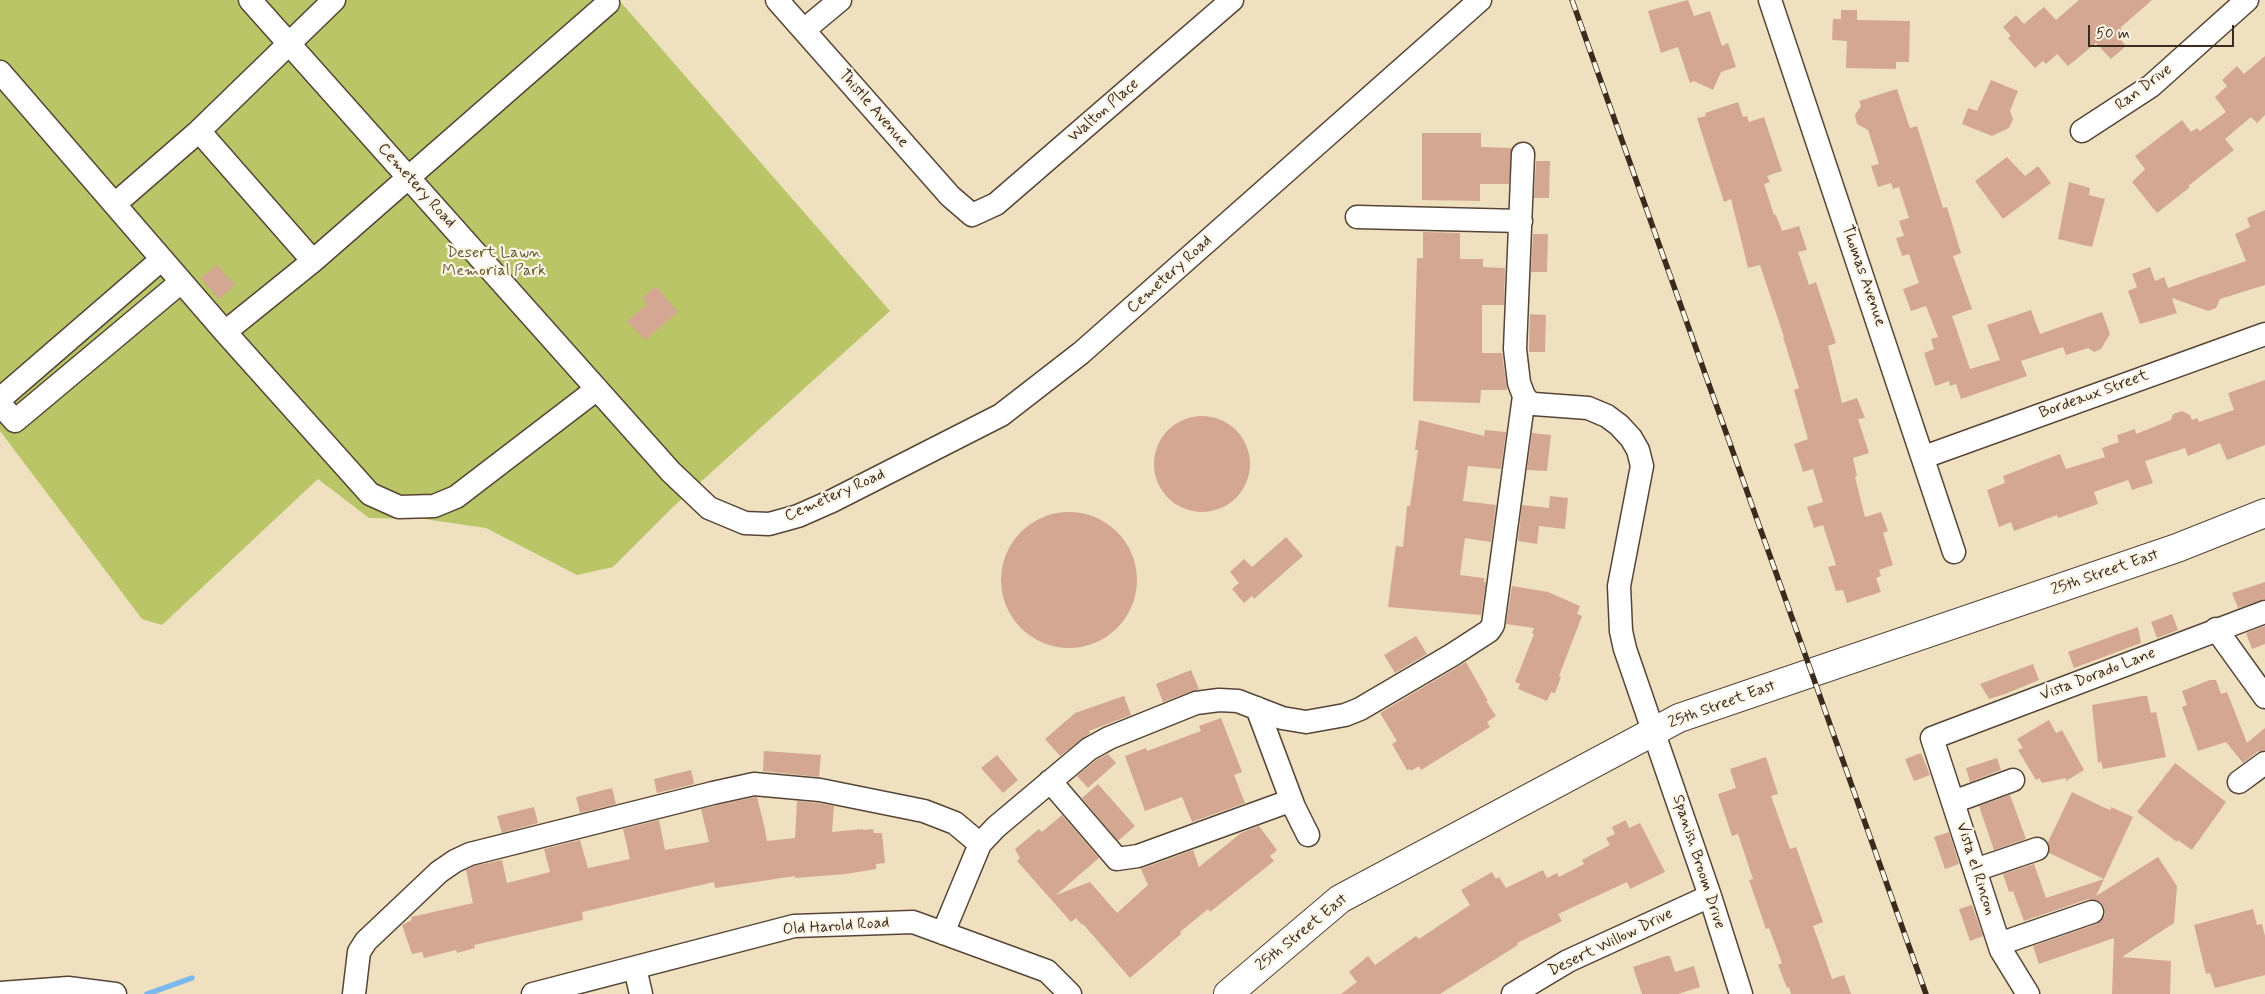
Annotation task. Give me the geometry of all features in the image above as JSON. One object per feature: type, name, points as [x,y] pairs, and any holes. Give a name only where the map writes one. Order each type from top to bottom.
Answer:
[{"type":"main road","name":"25th Street East","points":[[1228,994],[1340,899],[1679,718],[2177,548],[2265,513]]},
{"type":"street","name":"Cemetery Road","points":[[250,0],[671,472],[709,508],[745,523],[769,524],[798,516],[824,505],[1001,415],[1081,353],[1480,0]]},
{"type":"street","points":[[115,204],[199,131],[334,0]]},
{"type":"street","name":"Thistle Avenue","points":[[777,0],[950,196],[972,215]]},
{"type":"street","points":[[804,30],[840,0]]},
{"type":"street","name":"Walton Place","points":[[972,215],[996,204],[1232,0]]},
{"type":"street","name":"Thomas Avenue","points":[[1770,0],[1924,457],[1954,552]]},
{"type":"street","name":"Ran Drive","points":[[2082,131],[2151,86],[2247,0]]},
{"type":"street","points":[[225,332],[314,261],[408,176],[608,3]]},
{"type":"street","points":[[0,72],[181,282],[370,494],[399,507],[434,506],[456,498],[597,389]]},
{"type":"street","points":[[199,131],[314,261]]},
{"type":"street","points":[[943,933],[980,844],[996,827],[1089,749],[1196,703],[1219,700],[1238,702],[1282,718],[1306,722],[1345,715],[1360,709],[1427,670],[1481,638],[1489,631],[1493,625],[1524,396],[1519,383],[1515,349],[1523,154]]},
{"type":"street","points":[[1357,217],[1520,221]]},
{"type":"street","points":[[0,399],[162,259]]},
{"type":"street","points":[[0,404],[15,421],[181,282]]},
{"type":"street","name":"Bordeaux Street","points":[[1924,457],[2265,334]]},
{"type":"street","name":"Spanish Broom Drive","points":[[1524,396],[1529,402],[1534,404],[1588,408],[1607,416],[1631,438],[1638,450],[1642,466],[1619,586],[1621,631],[1625,649],[1710,896],[1741,994]]},
{"type":"street","name":"Vista Dorado Lane","points":[[1932,738],[2265,612]]},
{"type":"street","points":[[2216,629],[2265,697]]},
{"type":"street","points":[[1257,708],[1294,807],[1308,835]]},
{"type":"street","name":"Vista el Rincon","points":[[1932,738],[2000,950],[2028,994]]},
{"type":"street","points":[[2239,782],[2265,762]]},
{"type":"street","points":[[1953,802],[2013,780]]},
{"type":"street","points":[[1050,781],[1117,859],[1138,856],[1284,802],[1288,802],[1294,807]]},
{"type":"street","points":[[354,994],[359,952],[366,941],[439,872],[455,861],[470,854],[713,793],[754,784],[820,790],[924,811],[955,823],[980,844]]},
{"type":"street","points":[[1975,870],[2037,849]]},
{"type":"street","name":"Desert Willow Drive","points":[[1513,994],[1568,961],[1710,896]]},
{"type":"street","points":[[1999,944],[2092,912]]},
{"type":"street","name":"Old Harold Road","points":[[533,994],[794,926],[913,922],[1047,971],[1070,994]]},
{"type":"street","points":[[635,968],[641,994]]},
{"type":"street","points":[[0,993],[68,988],[115,994]]},
{"type":"green space","name":"Desert Lawn Memorial Park","points":[[0,0],[619,0],[890,311],[673,507],[613,567],[577,575],[486,528],[424,519],[369,518],[318,479],[162,625],[142,619],[0,431]]},
{"type":"building","points":[[1688,0],[1694,16],[1710,11],[1722,46],[1728,43],[1736,67],[1721,72],[1713,90],[1694,81],[1690,83],[1678,47],[1661,53],[1648,11]]},
{"type":"building","points":[[2079,0],[2152,0],[2120,28],[2122,29],[2117,35],[2126,46],[2111,59],[2096,43],[2068,66],[2057,54],[2046,64],[2043,61],[2035,68],[2008,38],[2011,36],[2003,27],[2016,15],[2024,24],[2044,7],[2056,20]]},
{"type":"building","points":[[1841,10],[1857,10],[1857,20],[1910,21],[1909,62],[1896,62],[1896,69],[1846,68],[1847,41],[1832,40],[1833,19],[1841,19]]},
{"type":"building","points":[[2265,56],[2265,115],[2257,123],[2251,117],[2225,139],[2234,150],[2157,213],[2132,182],[2145,169],[2135,156],[2182,120],[2191,132],[2197,128],[2200,131],[2226,112],[2215,97],[2227,86],[2222,80],[2237,66],[2244,74]]},
{"type":"building","points":[[1991,80],[2018,91],[2010,111],[2013,119],[2009,128],[1992,136],[1962,124],[1968,108],[1977,111]]},
{"type":"building","points":[[1897,89],[1910,128],[1917,126],[1943,208],[1947,207],[1961,253],[1953,256],[1972,309],[1952,316],[1970,369],[2000,360],[1987,325],[2031,310],[2040,334],[2102,312],[2110,334],[2101,349],[2094,352],[2088,348],[2066,355],[2063,347],[2021,361],[2027,376],[1961,399],[1956,384],[1950,386],[1949,381],[1935,386],[1924,353],[1934,349],[1931,339],[1938,337],[1926,306],[1911,311],[1903,289],[1919,283],[1909,254],[1902,256],[1896,238],[1904,236],[1899,221],[1909,218],[1899,187],[1893,189],[1891,183],[1878,187],[1871,166],[1879,164],[1868,130],[1857,124],[1855,115],[1861,106],[1859,101]]},
{"type":"building","points":[[1738,102],[1743,117],[1747,116],[1749,122],[1764,117],[1782,171],[1767,176],[1770,182],[1764,184],[1774,215],[1776,215],[1782,231],[1799,226],[1807,250],[1798,252],[1809,285],[1816,282],[1836,343],[1828,346],[1842,403],[1857,398],[1865,418],[1858,419],[1869,453],[1853,458],[1857,476],[1855,477],[1865,517],[1881,512],[1888,531],[1883,533],[1893,565],[1879,570],[1881,576],[1876,578],[1881,592],[1847,603],[1843,590],[1836,591],[1828,567],[1836,565],[1823,525],[1814,528],[1807,507],[1823,502],[1813,469],[1803,472],[1794,444],[1808,439],[1794,390],[1799,388],[1784,337],[1760,265],[1748,268],[1731,199],[1724,202],[1697,118],[1706,116],[1705,113]]},
{"type":"building","points":[[1422,133],[1481,133],[1481,147],[1512,148],[1509,184],[1480,184],[1480,201],[1422,200]]},
{"type":"building","points":[[2007,157],[2025,176],[2038,166],[2051,183],[2003,219],[1975,181]]},
{"type":"building","points":[[1536,161],[1550,161],[1549,198],[1534,198]]},
{"type":"building","points":[[2069,182],[2090,188],[2089,195],[2105,199],[2092,247],[2058,239]]},
{"type":"building","points":[[2265,210],[2265,285],[2220,299],[2216,308],[2208,311],[2172,298],[2177,313],[2140,324],[2128,291],[2137,287],[2132,274],[2150,267],[2155,281],[2164,277],[2168,288],[2246,261],[2235,234],[2250,227],[2247,218]]},
{"type":"building","points":[[1423,232],[1460,233],[1460,259],[1483,259],[1483,267],[1505,268],[1504,305],[1482,305],[1482,353],[1502,353],[1507,390],[1481,390],[1480,403],[1413,401],[1417,258],[1423,258]]},
{"type":"building","points":[[1533,234],[1548,234],[1547,272],[1531,272]]},
{"type":"building","points":[[217,265],[235,285],[219,299],[201,278]]},
{"type":"building","points":[[656,286],[678,312],[645,340],[627,321],[647,304],[642,298]]},
{"type":"building","points":[[1530,314],[1546,315],[1545,352],[1529,352]]},
{"type":"building","points":[[2265,380],[2265,445],[2227,460],[2220,443],[2188,456],[2185,448],[2145,461],[2153,483],[2132,490],[2128,480],[2094,492],[2098,504],[2058,518],[2057,515],[2014,531],[2011,522],[1999,527],[1987,490],[2005,483],[2003,476],[2060,454],[2066,469],[2105,457],[2102,448],[2119,442],[2117,435],[2135,429],[2136,434],[2171,420],[2173,414],[2182,411],[2190,415],[2192,420],[2197,418],[2199,422],[2234,410],[2228,393]]},
{"type":"building","points":[[1202,416],[1221,419],[1236,430],[1247,445],[1250,464],[1247,483],[1236,498],[1221,509],[1202,512],[1183,509],[1168,498],[1157,483],[1154,464],[1157,445],[1168,430],[1183,419]]},
{"type":"building","points":[[1419,420],[1484,436],[1485,430],[1506,432],[1501,469],[1468,466],[1463,501],[1496,505],[1491,542],[1465,538],[1460,575],[1484,578],[1484,582],[1486,582],[1481,615],[1388,607],[1396,546],[1403,547],[1407,506],[1410,506],[1418,450],[1415,450]]},
{"type":"building","points":[[1532,433],[1551,435],[1547,471],[1527,470]]},
{"type":"building","points":[[1550,496],[1568,498],[1565,529],[1539,526],[1537,544],[1518,541],[1522,505],[1549,508]]},
{"type":"building","points":[[1069,512],[1095,517],[1107,523],[1117,532],[1126,542],[1132,554],[1137,580],[1132,606],[1126,618],[1117,628],[1107,637],[1095,643],[1069,648],[1043,643],[1031,637],[1021,628],[1012,618],[1006,606],[1001,580],[1006,554],[1012,542],[1021,532],[1031,523],[1043,517]]},
{"type":"building","points":[[1286,537],[1303,556],[1254,599],[1252,596],[1244,603],[1232,589],[1239,583],[1230,572],[1244,559],[1252,567]]},
{"type":"building","points":[[2265,582],[2265,599],[2238,608],[2232,593]]},
{"type":"building","points":[[1512,586],[1548,592],[1580,606],[1577,614],[1582,616],[1559,676],[1561,677],[1555,693],[1551,692],[1547,701],[1518,689],[1520,684],[1515,682],[1534,634],[1532,633],[1534,628],[1506,624]]},
{"type":"building","points":[[2172,614],[2178,630],[2157,638],[2151,622]]},
{"type":"building","points":[[2265,626],[2265,644],[2252,649],[2246,633]]},
{"type":"building","points":[[2138,627],[2141,643],[2074,668],[2068,652]]},
{"type":"building","points":[[1416,636],[1427,654],[1395,673],[1384,655]]},
{"type":"building","points":[[1466,662],[1496,716],[1487,722],[1490,727],[1421,770],[1419,766],[1411,771],[1410,769],[1407,770],[1392,744],[1397,741],[1380,713]]},
{"type":"building","points":[[2033,664],[2039,680],[2005,694],[1989,699],[1980,684]]},
{"type":"building","points":[[1191,670],[1199,689],[1163,702],[1156,684]]},
{"type":"building","points":[[2210,680],[2216,680],[2221,694],[2227,692],[2247,743],[2265,728],[2265,750],[2257,752],[2243,763],[2226,742],[2198,751],[2182,707],[2187,705],[2182,691]]},
{"type":"building","points":[[1124,696],[1131,715],[1089,731],[1090,733],[1060,756],[1045,739],[1075,713]]},
{"type":"building","points":[[2147,696],[2151,713],[2156,712],[2166,757],[2103,769],[2101,761],[2098,763],[2092,705]]},
{"type":"building","points":[[1221,718],[1242,772],[1234,775],[1245,803],[1192,822],[1182,797],[1145,811],[1125,756],[1146,748],[1147,751],[1201,731],[1199,726]]},
{"type":"building","points":[[2049,720],[2056,733],[2062,730],[2084,770],[2066,781],[2066,778],[2042,783],[2039,778],[2036,780],[2018,750],[2023,748],[2017,739]]},
{"type":"building","points":[[764,751],[821,755],[819,777],[763,771]]},
{"type":"building","points":[[1921,753],[1930,775],[1914,781],[1905,759]]},
{"type":"building","points":[[1108,754],[1116,763],[1088,788],[1077,776],[1096,760]]},
{"type":"building","points":[[997,755],[1018,780],[1003,793],[981,768]]},
{"type":"building","points":[[1766,757],[1778,794],[1771,796],[1790,849],[1796,847],[1823,922],[1813,926],[1832,979],[1844,975],[1851,994],[1791,994],[1778,965],[1782,963],[1769,928],[1766,929],[1749,880],[1753,879],[1738,834],[1732,836],[1718,794],[1736,788],[1730,769]]},
{"type":"building","points":[[1997,758],[2001,770],[1970,782],[1966,768]]},
{"type":"building","points":[[2175,763],[2226,802],[2192,850],[2178,840],[2177,842],[2137,812]]},
{"type":"building","points":[[691,770],[694,784],[657,793],[654,779]]},
{"type":"building","points":[[1098,784],[1135,826],[1118,841],[1082,798]]},
{"type":"building","points":[[612,788],[616,804],[580,813],[576,797]]},
{"type":"building","points":[[2072,792],[2105,808],[2111,810],[2111,807],[2133,817],[2104,879],[2049,853],[2048,842]]},
{"type":"building","points":[[2010,795],[2026,839],[1994,850],[1979,806]]},
{"type":"building","points":[[757,797],[767,841],[795,838],[797,801],[818,803],[834,806],[832,832],[873,829],[874,833],[882,833],[885,863],[876,864],[876,869],[846,874],[795,878],[795,876],[715,888],[714,882],[582,912],[583,920],[474,945],[475,948],[457,953],[456,950],[424,958],[422,952],[412,954],[402,925],[412,920],[411,917],[473,903],[466,870],[474,866],[502,860],[507,883],[550,872],[544,849],[580,840],[588,868],[630,859],[623,829],[659,820],[665,850],[709,842],[701,809]]},
{"type":"building","points":[[534,807],[538,823],[502,833],[497,816]]},
{"type":"building","points":[[1062,815],[1099,858],[1056,895],[1090,882],[1117,913],[1148,885],[1141,869],[1193,850],[1199,867],[1241,833],[1259,826],[1277,850],[1270,856],[1274,861],[1210,912],[1208,909],[1130,978],[1083,924],[1076,918],[1071,922],[1017,861],[1020,858],[1015,849],[1039,829],[1042,832]]},
{"type":"building","points":[[1626,820],[1629,828],[1640,823],[1665,872],[1630,889],[1627,882],[1558,914],[1562,921],[1517,943],[1518,945],[1440,994],[1341,994],[1357,982],[1349,972],[1368,956],[1375,965],[1416,936],[1419,939],[1470,905],[1461,890],[1492,872],[1496,879],[1499,877],[1506,888],[1543,870],[1547,878],[1557,873],[1559,877],[1584,864],[1582,860],[1610,845],[1606,838],[1615,834],[1612,827]]},
{"type":"building","points":[[1949,832],[1959,864],[1945,869],[1934,837]]},
{"type":"building","points":[[2158,857],[2177,886],[2174,923],[2122,957],[2171,961],[2170,994],[2112,994],[2114,938],[2039,964],[2033,946],[2097,924],[2105,915],[2104,907],[2100,902],[2088,899],[2024,921],[2013,891],[2009,892],[2003,874],[2034,864],[2046,898],[2104,879],[2096,896]]},
{"type":"building","points":[[1972,905],[1983,936],[1970,941],[1959,909]]},
{"type":"building","points":[[2253,909],[2257,925],[2262,924],[2265,936],[2265,975],[2215,988],[2210,973],[2206,974],[2194,925]]},
{"type":"building","points":[[1670,956],[1675,972],[1694,966],[1700,987],[1678,994],[1642,994],[1633,967]]},
{"type":"waterway","points":[[147,994],[192,978]]},
{"type":"railway","points":[[1572,0],[1926,994]]}]
